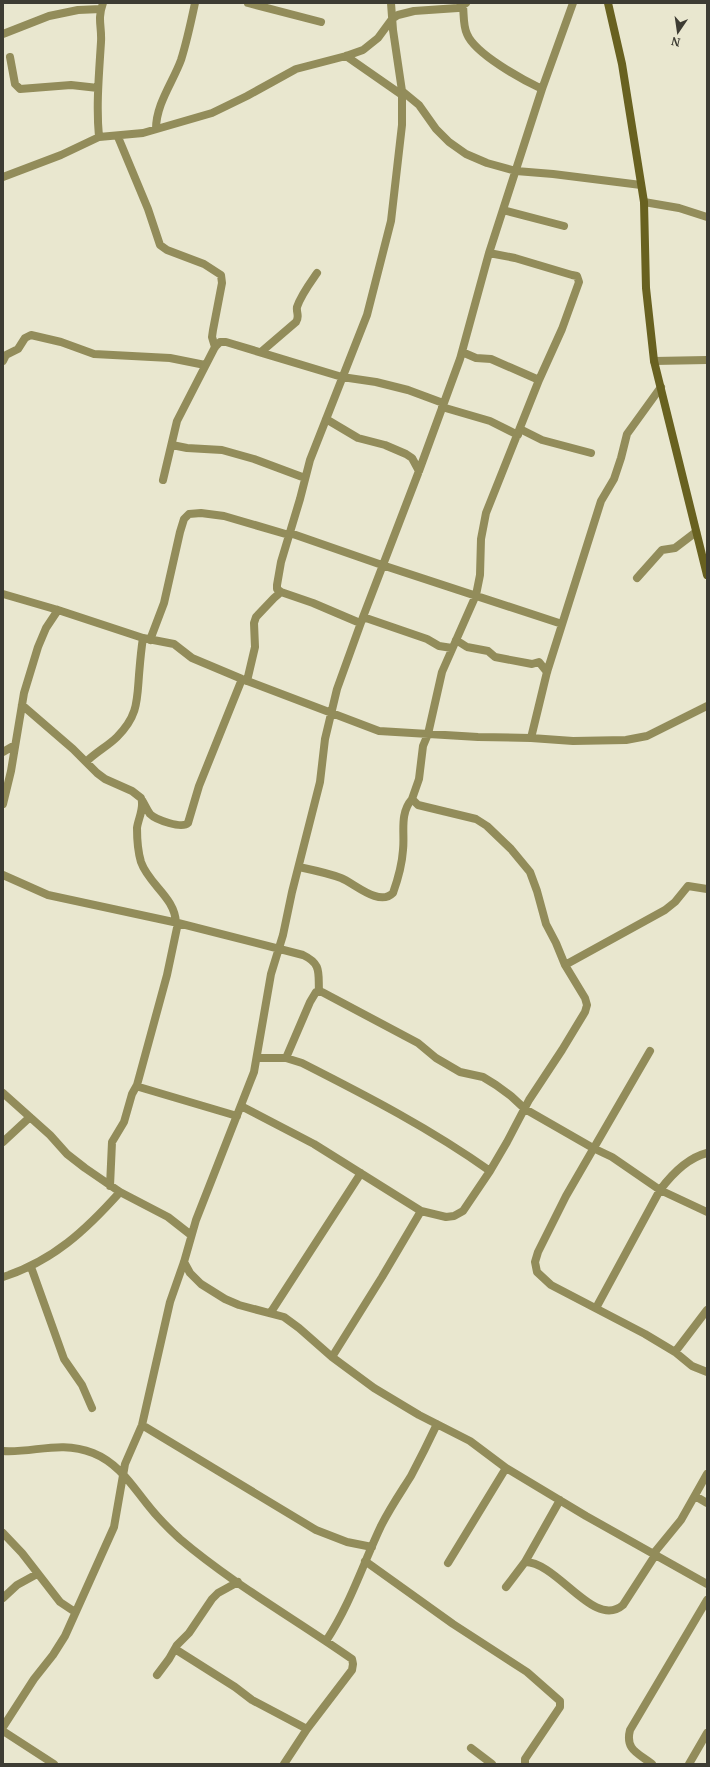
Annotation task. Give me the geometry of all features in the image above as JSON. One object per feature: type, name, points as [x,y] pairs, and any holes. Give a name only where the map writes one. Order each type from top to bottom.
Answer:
[{"type":"main road","points":[[608,3],[622,64],[644,202],[646,288],[654,361],[707,575]]},
{"type":"street","points":[[156,129],[159,109],[180,61],[186,43],[195,3]]},
{"type":"street","points":[[248,3],[321,22]]},
{"type":"street","points":[[391,3],[402,93],[402,125],[391,220],[370,305],[310,460],[276,585],[281,592],[361,620],[427,639],[439,646],[452,648]]},
{"type":"street","points":[[3,1727],[34,1679],[53,1655],[65,1636],[114,1528],[125,1464],[142,1426],[166,1317],[191,1235],[254,1072],[258,1058],[271,974],[284,935],[320,782],[325,739],[330,713],[361,620],[419,471],[462,352],[489,252],[542,89],[573,3]]},
{"type":"street","points":[[3,177],[61,155],[99,137],[118,137],[143,133],[212,113],[296,69],[363,50],[384,32],[392,19],[403,13],[458,8],[464,5],[467,34],[472,42],[501,65],[542,89]]},
{"type":"street","points":[[3,34],[49,16],[102,6],[98,17],[101,33],[98,88],[99,137]]},
{"type":"street","points":[[346,56],[419,105],[436,129],[449,142],[466,154],[487,163],[516,171],[641,185]]},
{"type":"street","points":[[10,58],[14,84],[20,88],[71,86],[98,88]]},
{"type":"street","points":[[118,137],[148,208],[160,245],[170,252],[204,264],[221,275],[222,283],[212,337],[215,347]]},
{"type":"street","points":[[644,202],[679,208],[707,216]]},
{"type":"street","points":[[503,210],[564,226]]},
{"type":"street","points":[[299,867],[342,878],[370,895],[384,897],[391,895],[395,888],[401,866],[403,850],[404,816],[406,808],[412,799],[418,779],[424,746],[442,672],[476,595],[480,575],[481,540],[486,513],[539,380],[562,329],[578,286],[579,279],[577,276],[506,255],[489,252]]},
{"type":"street","points":[[261,352],[298,320],[297,307],[308,285],[317,273]]},
{"type":"street","points":[[3,361],[6,355],[18,349],[25,338],[31,335],[61,342],[94,354],[170,358],[205,365]]},
{"type":"street","points":[[163,480],[177,421],[205,365],[215,347],[220,342],[226,342],[261,352],[342,377],[383,383],[408,390],[443,405],[542,440],[591,453]]},
{"type":"street","points":[[462,352],[476,358],[491,359],[539,380]]},
{"type":"street","points":[[654,361],[707,360]]},
{"type":"street","points":[[531,738],[547,672],[601,501],[609,488],[621,458],[627,434],[661,387]]},
{"type":"street","points":[[326,419],[358,438],[385,445],[406,454],[412,458],[419,471]]},
{"type":"street","points":[[172,445],[188,448],[222,450],[254,459],[305,478]]},
{"type":"street","points":[[86,762],[101,748],[118,737],[131,720],[138,699],[139,666],[147,639],[164,603],[180,532],[184,518],[189,514],[201,513],[224,516],[289,534],[562,624]]},
{"type":"street","points":[[637,578],[662,550],[675,548],[696,532]]},
{"type":"street","points":[[22,705],[105,779],[138,794],[152,816],[178,826],[183,826],[188,823],[199,786],[244,680],[255,647],[254,623],[256,617],[281,592]]},
{"type":"street","points":[[3,594],[147,639],[174,644],[192,658],[372,730],[573,741],[626,740],[647,736],[658,732],[707,706]]},
{"type":"street","points":[[3,804],[11,772],[14,745],[24,693],[38,647],[46,628],[58,610]]},
{"type":"street","points":[[456,640],[467,647],[488,651],[495,657],[532,664],[539,662],[547,672]]},
{"type":"street","points":[[408,732],[424,746]]},
{"type":"street","points":[[3,752],[14,745]]},
{"type":"street","points":[[241,1106],[314,1144],[421,1211],[446,1217],[454,1216],[463,1211],[490,1171],[525,1109],[585,1012],[587,1005],[585,998],[564,965],[556,943],[546,924],[538,891],[530,872],[511,849],[487,826],[476,819],[418,805],[412,799]]},
{"type":"street","points":[[110,1186],[112,1142],[124,1122],[132,1094],[138,1085],[167,975],[177,923],[176,913],[171,904],[145,872],[141,862],[137,828],[142,800]]},
{"type":"street","points":[[3,875],[48,895],[177,923],[303,955],[313,960],[318,970],[319,991]]},
{"type":"street","points":[[564,965],[660,913],[675,902],[688,886],[707,889]]},
{"type":"street","points":[[286,1058],[310,1002],[316,992],[319,991]]},
{"type":"street","points":[[319,991],[418,1043],[436,1058],[460,1072],[482,1077],[511,1096],[525,1109],[593,1148],[612,1157],[660,1190],[707,1212]]},
{"type":"street","points":[[650,1051],[566,1196],[538,1252],[535,1262],[537,1272],[551,1285],[645,1334],[675,1352],[692,1366],[707,1372]]},
{"type":"street","points":[[258,1058],[286,1058],[309,1066],[416,1123],[458,1148],[490,1171]]},
{"type":"street","points":[[138,1085],[140,1087],[237,1116]]},
{"type":"street","points":[[3,1093],[30,1117],[67,1154],[110,1186],[168,1217],[191,1235]]},
{"type":"street","points":[[3,1142],[30,1117]]},
{"type":"street","points":[[596,1308],[660,1190],[671,1176],[696,1156],[707,1153]]},
{"type":"street","points":[[271,1312],[362,1173]]},
{"type":"street","points":[[3,1277],[31,1267],[72,1241],[120,1192]]},
{"type":"street","points":[[332,1357],[352,1327],[421,1211]]},
{"type":"street","points":[[184,1262],[195,1280],[225,1299],[239,1305],[271,1312],[284,1317],[332,1357],[374,1388],[414,1412],[470,1441],[506,1468],[707,1584]]},
{"type":"street","points":[[31,1267],[64,1358],[82,1385],[92,1408]]},
{"type":"street","points":[[675,1352],[707,1310]]},
{"type":"street","points":[[326,1641],[337,1624],[352,1595],[365,1561],[382,1524],[412,1474],[437,1424]]},
{"type":"street","points":[[142,1426],[316,1530],[347,1542],[372,1547]]},
{"type":"street","points":[[3,1451],[17,1452],[46,1447],[76,1449],[91,1452],[101,1457],[123,1474],[165,1525],[182,1540],[238,1582],[352,1659],[352,1670],[307,1729],[284,1764]]},
{"type":"street","points":[[448,1563],[506,1468]]},
{"type":"street","points":[[526,1562],[538,1564],[564,1582],[586,1602],[596,1608],[612,1612],[618,1610],[623,1605],[655,1554],[671,1534],[707,1474]]},
{"type":"street","points":[[695,1496],[707,1503]]},
{"type":"street","points":[[506,1587],[526,1562],[560,1500]]},
{"type":"street","points":[[3,1533],[22,1553],[60,1602],[75,1612]]},
{"type":"street","points":[[365,1561],[452,1624],[528,1672],[560,1702],[560,1707],[525,1759],[524,1764]]},
{"type":"street","points":[[3,1598],[16,1585],[37,1574]]},
{"type":"street","points":[[157,1675],[175,1649],[189,1633],[212,1599],[218,1593],[238,1582]]},
{"type":"street","points":[[652,1764],[631,1748],[628,1742],[630,1730],[707,1600]]},
{"type":"street","points":[[175,1649],[234,1686],[252,1700],[307,1729]]},
{"type":"street","points":[[3,1731],[54,1764]]},
{"type":"street","points":[[689,1764],[707,1733]]},
{"type":"street","points":[[471,1748],[492,1764]]}]
